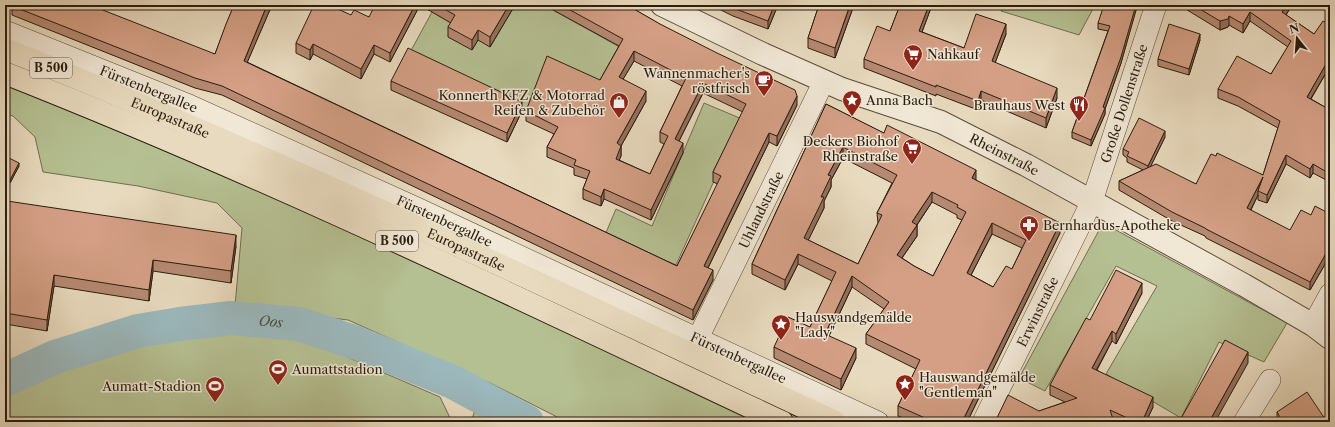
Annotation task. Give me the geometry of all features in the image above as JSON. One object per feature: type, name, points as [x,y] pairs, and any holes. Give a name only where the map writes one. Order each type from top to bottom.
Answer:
[{"type":"main road","name":"Europastraße","points":[[5,49],[97,86],[410,223],[835,422]]},
{"type":"main road","name":"Europastraße","points":[[5,73],[211,158],[399,242],[782,422]]},
{"type":"street","name":"Rheinstraße","points":[[662,5],[763,54],[842,89],[941,122],[1026,165],[1092,201],[1244,285],[1322,332]]},
{"type":"street","name":"Große Dollenstraße","points":[[1092,201],[1156,5]]},
{"type":"street","name":"Fürstenbergallee","points":[[5,31],[189,105],[417,208],[878,422]]},
{"type":"street","name":"Uhlandstraße","points":[[698,338],[824,81]]},
{"type":"street","name":"Erwinstraße","points":[[983,422],[1092,201]]},
{"type":"street","points":[[1322,332],[1330,294]]},
{"type":"street","points":[[1244,422],[1270,380]]},
{"type":"green space","points":[[515,5],[544,5],[623,49],[605,81],[529,113],[408,56],[432,12],[490,46]]},
{"type":"green space","points":[[1003,5],[1095,5],[1079,35],[1001,11]]},
{"type":"green space","points":[[5,84],[195,163],[333,223],[759,422],[567,422],[490,383],[348,320],[235,306],[242,228],[217,203],[138,186],[43,172],[35,137],[13,116],[5,114]]},
{"type":"green space","points":[[704,103],[742,119],[676,265],[605,235],[616,209],[652,226]]},
{"type":"green space","points":[[1103,223],[1287,323],[1264,362],[1219,342],[1181,418],[1106,374],[1157,286],[1116,266],[1045,391],[1019,378]]},
{"type":"green space","points":[[216,327],[296,335],[440,397],[452,422],[5,422],[5,393],[48,369],[120,344]]},
{"type":"green space","points":[[475,410],[501,422],[471,422]]},
{"type":"building","points":[[90,5],[215,54],[234,5],[267,5],[244,61],[677,266],[721,176],[713,172],[746,104],[703,83],[675,139],[683,143],[651,210],[604,189],[601,197],[583,189],[590,171],[574,165],[576,160],[547,147],[558,127],[526,111],[547,56],[600,80],[623,39],[561,5],[627,5],[660,24],[717,53],[795,90],[797,96],[777,136],[769,133],[704,266],[713,270],[693,310],[222,86],[195,78],[12,6]],"holes":[[[634,51],[686,78],[660,132],[668,136],[650,174],[616,159],[621,146],[617,143],[646,91],[619,77]]]},
{"type":"building","points":[[314,5],[329,5],[351,15],[354,10],[369,17],[375,5],[387,5],[393,8],[394,5],[415,5],[390,53],[374,45],[361,69],[313,44],[310,50],[296,43]]},
{"type":"building","points":[[437,5],[509,5],[490,37],[478,30],[472,40],[448,27],[455,15]]},
{"type":"building","points":[[727,5],[774,5],[768,21]]},
{"type":"building","points":[[819,5],[850,5],[835,48],[808,38]]},
{"type":"building","points":[[900,5],[929,5],[919,31],[964,48],[976,14],[1006,24],[992,61],[1057,88],[1046,118],[981,91],[978,101],[936,85],[936,87],[864,59],[877,26],[890,31]]},
{"type":"building","points":[[1104,5],[1136,5],[1121,57],[1103,107],[1105,108],[1091,140],[1072,132],[1110,26],[1098,23]]},
{"type":"building","points":[[1193,5],[1287,5],[1282,12],[1314,34],[1323,21],[1330,25],[1330,57],[1307,97],[1330,110],[1330,174],[1313,164],[1310,169],[1286,155],[1267,195],[1258,191],[1263,177],[1247,208],[1290,230],[1301,210],[1311,215],[1315,206],[1330,214],[1330,245],[1310,282],[1172,212],[1119,181],[1156,164],[1196,184],[1211,154],[1216,156],[1217,153],[1263,175],[1280,121],[1238,97],[1218,89],[1237,56],[1271,74],[1291,41],[1250,12],[1243,24],[1229,16],[1228,19],[1220,21]]},
{"type":"building","points":[[1169,24],[1200,34],[1189,69],[1158,59]]},
{"type":"building","points":[[408,48],[522,102],[507,133],[391,81]]},
{"type":"building","points":[[826,104],[884,133],[887,125],[976,170],[972,178],[1060,223],[962,422],[934,422],[898,406],[920,360],[866,334],[889,302],[852,276],[825,334],[856,348],[841,379],[774,347],[788,317],[810,327],[836,272],[798,254],[785,280],[752,264]],"holes":[[[843,147],[897,175],[877,213],[882,215],[858,264],[804,238],[824,197],[821,197],[831,176],[828,175]],[[932,192],[958,205],[957,207],[966,212],[933,276],[897,255],[917,225],[912,222]],[[992,223],[1026,240],[1012,269],[1006,266],[993,287],[967,273]]]},
{"type":"building","points":[[1139,118],[1165,131],[1148,166],[1127,156],[1129,152],[1123,149]]},
{"type":"building","points":[[5,156],[19,163],[10,180],[5,178]]},
{"type":"building","points":[[7,201],[236,235],[231,271],[153,260],[149,290],[54,275],[47,320],[5,313],[5,217]]},
{"type":"building","points":[[1116,270],[1142,283],[1116,334],[1112,331],[1092,368],[1153,397],[1142,422],[1136,422],[1110,410],[1114,422],[995,422],[1008,395],[1039,411],[1077,398],[1050,385],[1086,318],[1090,320]]},
{"type":"building","points":[[1225,340],[1248,352],[1209,422],[1179,422]]},
{"type":"building","points":[[1307,392],[1327,422],[1283,422],[1277,412]]},
{"type":"waterway","name":"Oos","points":[[5,380],[55,357],[138,331],[231,318],[299,324],[357,343],[453,382],[527,422]]},
{"type":"place","name":"Nahkauf","points":[[913,71]]},
{"type":"place","name":"Wannenmacher's röstfrisch","points":[[764,97]]},
{"type":"place","name":"Anna Bach","points":[[852,117]]},
{"type":"place","name":"Konnerth KFZ & Motorrad Reifen & Zubehör","points":[[619,119]]},
{"type":"place","name":"Brauhaus West","points":[[1079,122]]},
{"type":"place","name":"Deckers Biohof Rheinstraße","points":[[912,165]]},
{"type":"place","name":"Bernhardus-Apotheke","points":[[1029,242]]},
{"type":"place","name":"Hauswandgemälde \"Lady\"","points":[[781,341]]},
{"type":"place","name":"Aumattstadion","points":[[278,386]]},
{"type":"place","name":"Hauswandgemälde \"Gentleman\"","points":[[905,401]]},
{"type":"place","name":"Aumatt-Stadion","points":[[215,403]]}]
